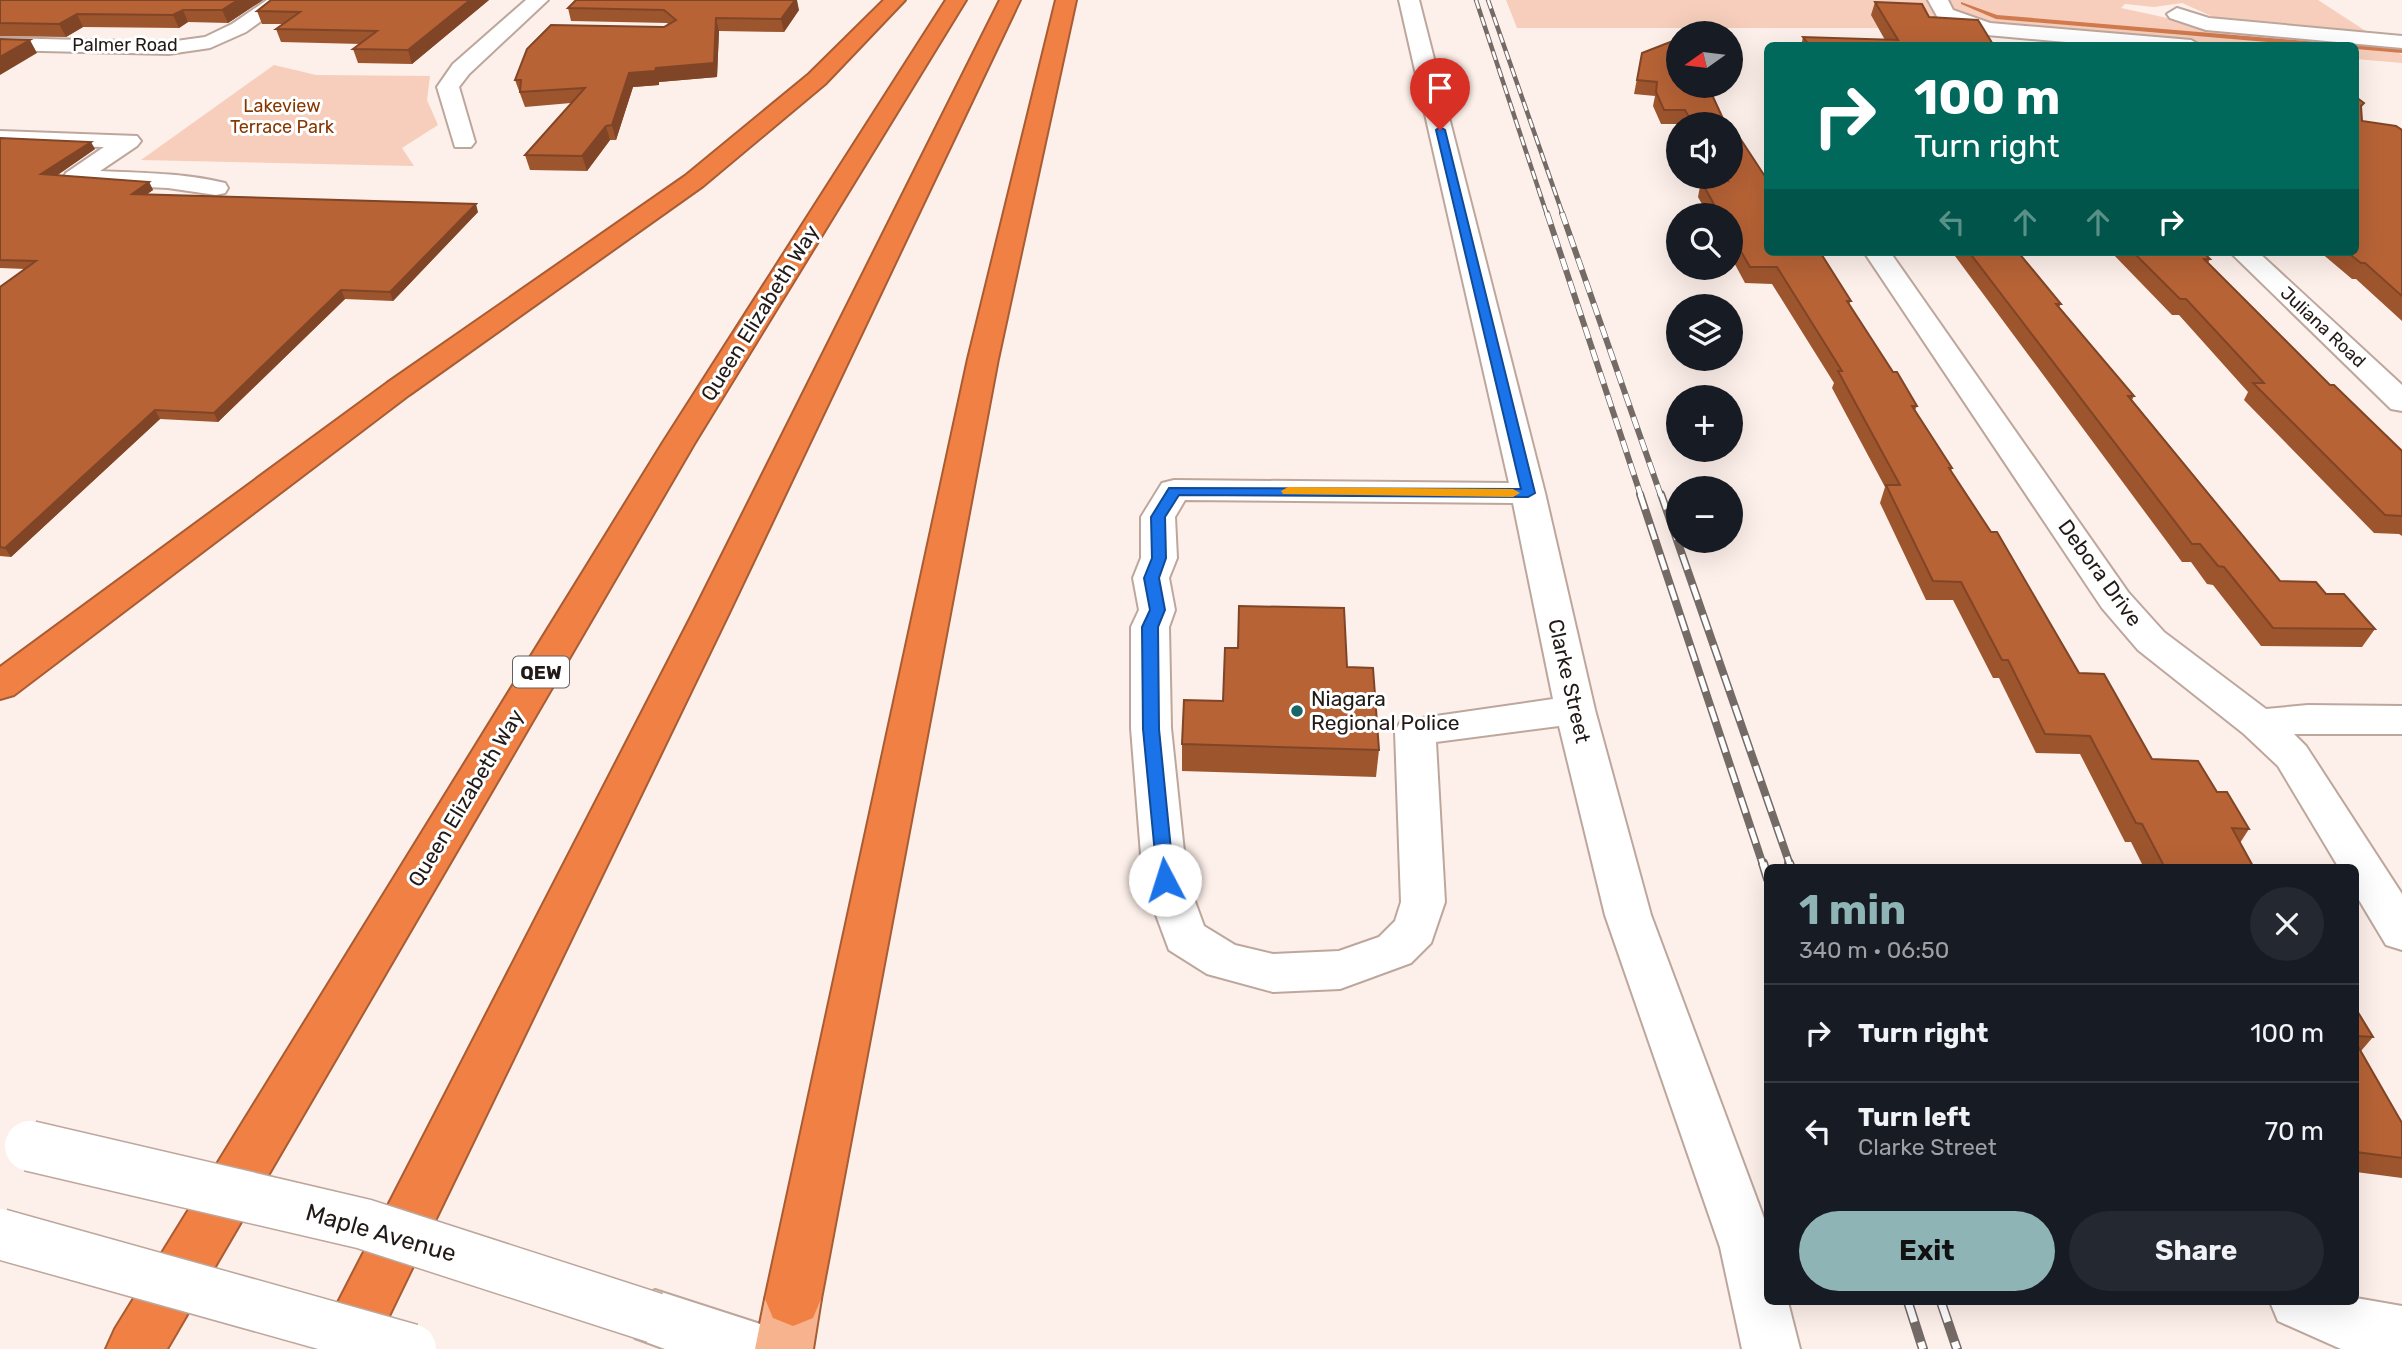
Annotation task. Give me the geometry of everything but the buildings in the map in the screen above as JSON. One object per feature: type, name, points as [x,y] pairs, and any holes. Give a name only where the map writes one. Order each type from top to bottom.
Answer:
[{"type":"highway","points":[[0,686],[398,389],[694,181],[817,79],[895,0]]},
{"type":"highway","name":"Queen Elizabeth Way","points":[[135,1349],[678,444],[956,0]]},
{"type":"highway","points":[[343,1349],[711,613],[1010,0]]},
{"type":"highway","points":[[789,1324],[983,359],[1066,0]]},
{"type":"street","name":"Palmer Road","points":[[0,44],[169,48],[210,42],[239,28],[280,0]]},
{"type":"street","points":[[463,142],[449,87],[461,69],[538,0]]},
{"type":"street","name":"Clarke Street","points":[[1409,0],[1528,493],[1575,710],[1628,915],[1747,1247],[1771,1349]]},
{"type":"street","points":[[1938,0],[1945,14],[1987,29],[2143,42]]},
{"type":"street","points":[[2177,14],[2206,24],[2402,42]]},
{"type":"street","points":[[506,29],[539,30]]},
{"type":"street","points":[[2367,60],[2402,63]]},
{"type":"street","points":[[0,138],[129,141],[75,178],[168,181],[216,188]]},
{"type":"street","name":"Debora Drive","points":[[1880,256],[2115,600],[2151,641],[2258,724],[2292,756],[2402,932]]},
{"type":"street","name":"Juliana Road","points":[[2247,256],[2402,402]]},
{"type":"street","points":[[1528,493],[1174,491],[1158,517],[1159,558],[1151,578],[1157,610],[1150,627],[1151,729],[1165,880],[1185,937],[1223,961],[1273,973],[1340,970],[1395,950],[1415,930],[1423,902],[1415,731],[1575,710]]},
{"type":"street","points":[[2258,724],[2308,719],[2402,720]]},
{"type":"street","name":"Maple Avenue","points":[[0,1138],[364,1224],[756,1349]]},
{"type":"street","points":[[0,1234],[411,1349]]},
{"type":"street","points":[[2305,1305],[2363,1330],[2402,1334]]},
{"type":"green space","points":[[1506,0],[2318,0],[2375,37],[2218,19],[2182,3],[2154,7],[2125,4],[2121,8],[2195,24],[2387,45],[2402,55],[2402,63],[2359,59],[2359,42],[2153,42],[1977,28],[1743,28],[1743,21],[1666,21],[1666,28],[1517,28]]},
{"type":"green space","name":"Lakeview Terrace Park","points":[[274,65],[316,75],[430,76],[427,100],[438,125],[402,148],[414,166],[141,160]]},
{"type":"waterway","points":[[1963,3],[1996,17],[2295,42]]},
{"type":"waterway","points":[[2359,47],[2402,51]]},
{"type":"railway","points":[[1476,0],[1547,215]]},
{"type":"railway","points":[[1488,0],[1563,215]]},
{"type":"railway","points":[[1547,213],[1641,496]]},
{"type":"railway","points":[[1562,213],[1661,496]]},
{"type":"railway","points":[[1640,494],[1763,865]]},
{"type":"railway","points":[[1661,494],[1790,864]]},
{"type":"railway","points":[[1909,1305],[1923,1349]]},
{"type":"railway","points":[[1942,1305],[1957,1349]]},
{"type":"slow traffic","points":[[1288,491],[1513,493]]},
{"type":"place","name":"Niagara Regional Police","points":[[1297,711]]},
{"type":"route","points":[[1165,880],[1151,729],[1150,627],[1157,610],[1151,578],[1159,558],[1158,517],[1174,491],[1528,493],[1440,130]]}]
